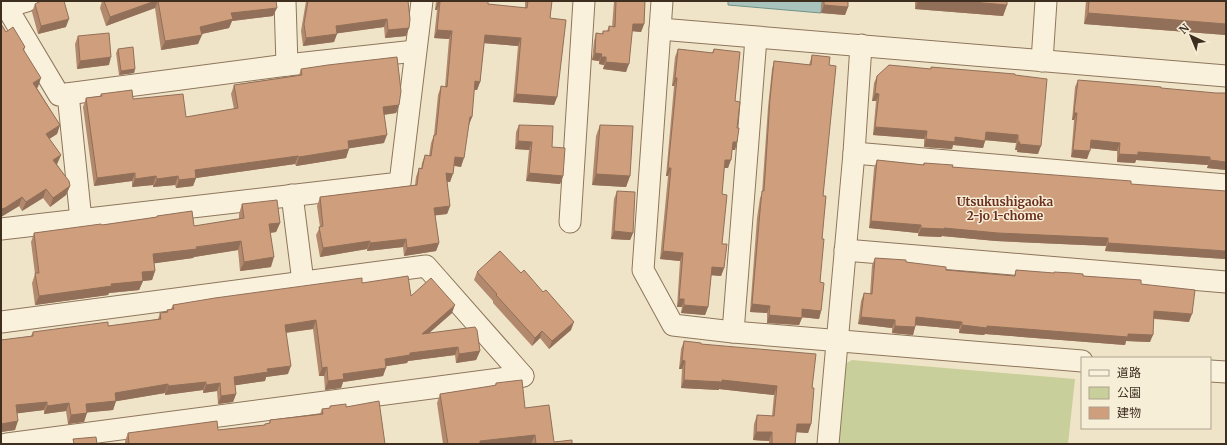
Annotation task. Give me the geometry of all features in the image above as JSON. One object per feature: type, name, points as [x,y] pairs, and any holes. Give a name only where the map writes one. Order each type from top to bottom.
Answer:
[{"type":"street","points":[[27,1],[4,4],[59,95],[287,65],[415,51]]},
{"type":"street","points":[[285,1],[287,65]]},
{"type":"street","points":[[1,229],[400,182],[422,1]]},
{"type":"street","points":[[570,222],[584,1]]},
{"type":"street","points":[[662,1],[643,270],[673,325],[733,332],[1081,361]]},
{"type":"street","points":[[1042,61],[1046,1]]},
{"type":"street","points":[[660,29],[1226,76]]},
{"type":"street","points":[[733,332],[756,38]]},
{"type":"street","points":[[828,444],[846,250],[861,45]]},
{"type":"street","points":[[68,94],[81,220]]},
{"type":"street","points":[[854,153],[1226,185]]},
{"type":"street","points":[[292,195],[303,282]]},
{"type":"street","points":[[846,250],[1226,282]]},
{"type":"street","points":[[1,322],[426,266],[523,376],[7,444]]},
{"type":"street","points":[[1211,371],[1226,372]]},
{"type":"green space","points":[[852,360],[1075,379],[1068,444],[841,444],[835,439],[845,364]]},
{"type":"water","points":[[728,1],[822,1],[821,13],[728,5]]},
{"type":"building","points":[[41,1],[64,1],[69,19],[41,26],[35,4]]},
{"type":"building","points":[[104,1],[155,1],[110,17]]},
{"type":"building","points":[[158,1],[276,1],[277,8],[231,13],[233,19],[200,27],[202,35],[165,41]]},
{"type":"building","points":[[308,1],[408,1],[410,19],[409,28],[388,30],[387,19],[336,26],[337,34],[306,38],[304,24]]},
{"type":"building","points":[[438,1],[488,1],[488,4],[527,8],[528,1],[552,1],[550,18],[566,20],[557,97],[516,94],[521,38],[485,35],[480,82],[475,81],[472,117],[470,117],[464,158],[455,157],[453,174],[446,173],[450,206],[434,208],[439,243],[407,248],[406,239],[370,243],[370,241],[323,248],[319,227],[323,226],[320,197],[417,185],[419,168],[422,169],[425,155],[431,156],[434,135],[436,135],[441,86],[447,87],[452,31],[437,30],[440,2]]},
{"type":"building","points":[[616,1],[645,1],[644,24],[633,24],[629,64],[606,62],[606,57],[601,57],[602,54],[595,53],[596,33],[603,34],[603,31],[609,31],[609,26],[615,27]]},
{"type":"building","points":[[824,1],[848,1],[848,7],[824,5]]},
{"type":"building","points":[[961,1],[1007,1],[1007,5]]},
{"type":"building","points":[[1089,1],[1226,1],[1226,24],[1088,13]]},
{"type":"building","points":[[1,24],[6,32],[13,27],[25,47],[23,49],[41,78],[33,83],[60,125],[46,134],[61,155],[53,160],[69,181],[70,186],[53,198],[46,189],[26,202],[22,197],[1,209],[2,190]]},
{"type":"building","points":[[109,33],[111,57],[80,61],[78,36]]},
{"type":"building","points":[[133,47],[135,69],[121,71],[118,49]]},
{"type":"building","points":[[678,49],[713,53],[714,49],[740,52],[735,101],[740,102],[737,128],[739,128],[737,142],[733,142],[731,160],[725,160],[722,194],[727,195],[722,244],[727,244],[724,268],[712,267],[708,307],[684,305],[684,299],[679,299],[683,253],[663,251],[671,168],[668,168],[677,78],[675,78]]},
{"type":"building","points":[[812,55],[830,57],[829,65],[836,66],[823,196],[826,196],[820,282],[824,283],[821,311],[802,309],[802,318],[769,315],[770,306],[752,304],[762,191],[764,191],[774,61],[811,65]]},
{"type":"building","points":[[397,57],[401,91],[399,105],[383,107],[387,135],[348,141],[349,149],[195,170],[196,178],[179,180],[178,176],[157,179],[156,176],[135,179],[135,173],[97,178],[86,98],[102,96],[101,94],[132,90],[133,99],[183,94],[186,117],[238,108],[234,85],[302,75],[301,69]]},
{"type":"building","points":[[889,65],[1015,74],[1047,79],[1041,146],[1019,144],[1020,142],[1018,142],[1018,135],[986,132],[985,141],[955,137],[955,142],[926,139],[927,131],[875,127],[879,94],[875,93],[877,76]]},
{"type":"building","points":[[1078,80],[1226,93],[1226,162],[1210,160],[1210,157],[1138,152],[1138,155],[1119,154],[1120,143],[1091,140],[1090,151],[1073,150],[1077,113],[1074,113]]},
{"type":"building","points":[[519,125],[553,126],[552,147],[565,148],[563,176],[529,173],[532,142],[518,141]]},
{"type":"building","points":[[600,125],[633,126],[630,176],[596,174]]},
{"type":"building","points":[[877,160],[924,165],[924,163],[953,165],[952,167],[1131,181],[1131,184],[1226,191],[1226,251],[1108,243],[1108,238],[998,233],[944,228],[921,228],[921,225],[871,221]]},
{"type":"building","points":[[617,191],[635,192],[633,233],[614,231]]},
{"type":"building","points":[[277,200],[280,223],[269,224],[274,257],[244,262],[241,241],[196,247],[197,249],[153,254],[155,271],[142,272],[143,281],[111,284],[112,286],[39,296],[35,273],[39,273],[34,233],[102,225],[192,211],[194,226],[244,218],[242,204]]},
{"type":"building","points":[[500,251],[521,273],[524,270],[543,292],[546,290],[574,322],[552,341],[542,331],[535,338],[477,272]]},
{"type":"building","points":[[875,258],[906,260],[906,262],[946,267],[946,270],[1015,276],[1016,270],[1072,273],[1083,274],[1083,276],[1141,280],[1141,284],[1195,290],[1192,314],[1154,311],[1153,335],[1128,334],[1128,337],[987,326],[987,328],[962,325],[962,322],[916,317],[915,327],[895,326],[895,320],[861,317],[864,293],[872,294]]},
{"type":"building","points":[[408,276],[411,296],[431,278],[455,305],[422,334],[475,327],[477,330],[480,351],[459,354],[458,347],[410,353],[410,355],[385,359],[386,368],[343,374],[344,379],[328,381],[327,367],[322,368],[316,320],[285,325],[291,366],[267,369],[268,372],[234,377],[236,394],[221,396],[220,383],[206,385],[206,382],[168,386],[168,384],[115,393],[116,401],[86,404],[87,413],[71,415],[69,403],[47,406],[47,402],[16,405],[18,421],[1,424],[1,340],[33,336],[33,332],[108,322],[108,326],[161,319],[160,313],[168,312],[167,310],[174,309],[173,305],[215,298],[362,278],[362,283]]},
{"type":"building","points":[[684,341],[701,344],[816,354],[812,388],[814,388],[811,424],[797,424],[795,444],[772,444],[772,432],[756,432],[757,415],[774,416],[777,386],[722,380],[722,382],[684,380],[685,361],[682,360]]},
{"type":"building","points":[[522,380],[525,408],[549,405],[554,442],[572,440],[572,444],[536,444],[535,435],[480,441],[480,444],[448,444],[440,394],[491,386],[496,385],[496,383]]},
{"type":"building","points":[[379,401],[385,444],[129,444],[128,433],[217,421],[218,430],[265,425],[270,423],[270,420],[323,414],[322,409],[330,408],[330,406],[346,404],[346,407]]},
{"type":"building","points":[[96,437],[97,444],[74,444],[73,439]]},
{"type":"district","name":"Utsukushigaoka 2-jo 1-chome","points":[[1005,209]]}]
